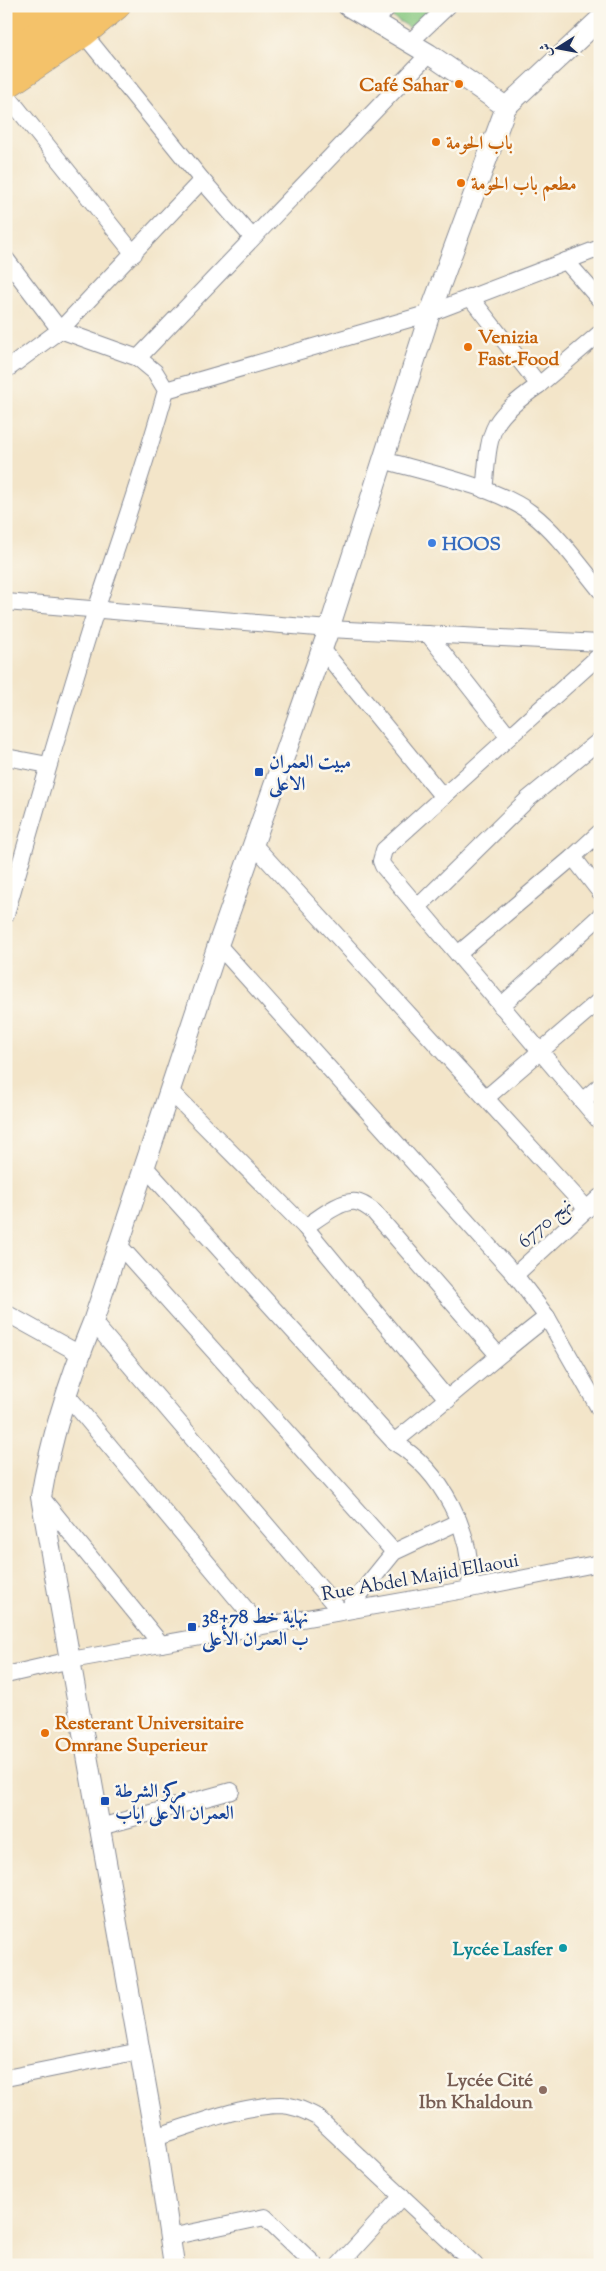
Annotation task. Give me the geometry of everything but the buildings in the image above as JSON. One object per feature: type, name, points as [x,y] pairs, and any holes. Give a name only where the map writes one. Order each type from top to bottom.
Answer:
[{"type":"highway","points":[[6,29],[40,6]]},
{"type":"highway","points":[[6,57],[79,6]]},
{"type":"highway","points":[[6,85],[83,33],[116,6]]},
{"type":"street","points":[[348,6],[429,54],[506,107]]},
{"type":"street","points":[[375,21],[389,6]]},
{"type":"street","points":[[410,42],[448,6]]},
{"type":"street","points":[[174,2265],[155,2137],[41,1497],[48,1454],[218,946],[329,629],[430,313],[506,107],[600,19]]},
{"type":"street","points":[[83,33],[202,180],[252,237]]},
{"type":"street","points":[[138,358],[429,54]]},
{"type":"street","points":[[6,94],[134,254]]},
{"type":"street","points":[[6,370],[60,330],[202,180]]},
{"type":"street","points":[[166,390],[430,313],[600,248]]},
{"type":"street","points":[[6,259],[60,330],[138,358],[155,372],[166,390],[149,452],[96,610],[48,765],[6,914]]},
{"type":"street","points":[[566,261],[600,300]]},
{"type":"street","points":[[470,298],[539,385]]},
{"type":"street","points":[[484,490],[492,434],[497,423],[524,395],[539,385],[600,333]]},
{"type":"street","points":[[383,460],[505,497],[529,512],[549,529],[600,590]]},
{"type":"street","points":[[6,602],[329,629],[600,644]]},
{"type":"street","points":[[428,634],[509,737]]},
{"type":"street","points":[[322,649],[442,797]]},
{"type":"street","points":[[600,655],[442,797],[384,850],[381,855],[383,866],[600,1122]]},
{"type":"street","points":[[418,907],[528,799],[600,740]]},
{"type":"street","points":[[6,757],[48,765]]},
{"type":"street","points":[[458,954],[573,858],[600,832]]},
{"type":"street","points":[[253,844],[588,1209]]},
{"type":"street","points":[[573,858],[600,892]]},
{"type":"street","points":[[502,1006],[600,916]]},
{"type":"street","points":[[218,946],[515,1275],[547,1317],[600,1410]]},
{"type":"street","points":[[486,1098],[539,1050],[600,1000]]},
{"type":"street","points":[[582,1101],[600,1086]]},
{"type":"street","points":[[170,1092],[305,1227],[448,1400]]},
{"type":"street","points":[[145,1167],[394,1442],[412,1453],[431,1472],[446,1497],[467,1542],[472,1567],[470,1589]]},
{"type":"street","name":"نهج 6770","points":[[515,1275],[600,1197]]},
{"type":"street","points":[[305,1227],[341,1206],[354,1202],[364,1205],[374,1212],[498,1355]]},
{"type":"street","points":[[118,1244],[394,1552]]},
{"type":"street","points":[[6,1313],[80,1354]]},
{"type":"street","points":[[394,1442],[448,1400],[498,1355],[547,1317]]},
{"type":"street","points":[[93,1322],[344,1610],[394,1552],[458,1522]]},
{"type":"street","points":[[67,1394],[259,1625]]},
{"type":"street","points":[[41,1497],[161,1644]]},
{"type":"street","name":"Rue Abdel Majid Ellaoui","points":[[6,1675],[71,1660],[259,1625],[470,1589],[600,1563]]},
{"type":"street","points":[[100,1827],[232,1791]]},
{"type":"street","points":[[6,2078],[140,2051]]},
{"type":"street","points":[[155,2137],[239,2111],[282,2105],[304,2110],[317,2117],[475,2265]]},
{"type":"street","points":[[339,2265],[402,2196]]},
{"type":"street","points":[[170,2238],[265,2217],[314,2265]]},
{"type":"green space","points":[[398,6],[442,6],[417,32],[389,15]]},
{"type":"place","name":"Café Sahar","points":[[459,84]]},
{"type":"place","name":"باب الحومة","points":[[436,142]]},
{"type":"place","name":"مطعم باب الحومة","points":[[461,183]]},
{"type":"place","name":"Venizia Fast-Food","points":[[468,347]]},
{"type":"place","name":"HOOS","points":[[432,543]]},
{"type":"place","name":"مبيت العمران الاعلى","points":[[259,772]]},
{"type":"place","name":"نهاية خط 78+38 ب العمران الأعلى","points":[[192,1627]]},
{"type":"place","name":"Resterant Universitaire Omrane Superieur","points":[[45,1733]]},
{"type":"place","name":"مركز الشرطة العمران الاعلى اياب","points":[[105,1801]]},
{"type":"place","name":"Lycée Lasfer","points":[[563,1948]]},
{"type":"place","name":"Lycée Cité Ibn Khaldoun","points":[[543,2090]]}]
